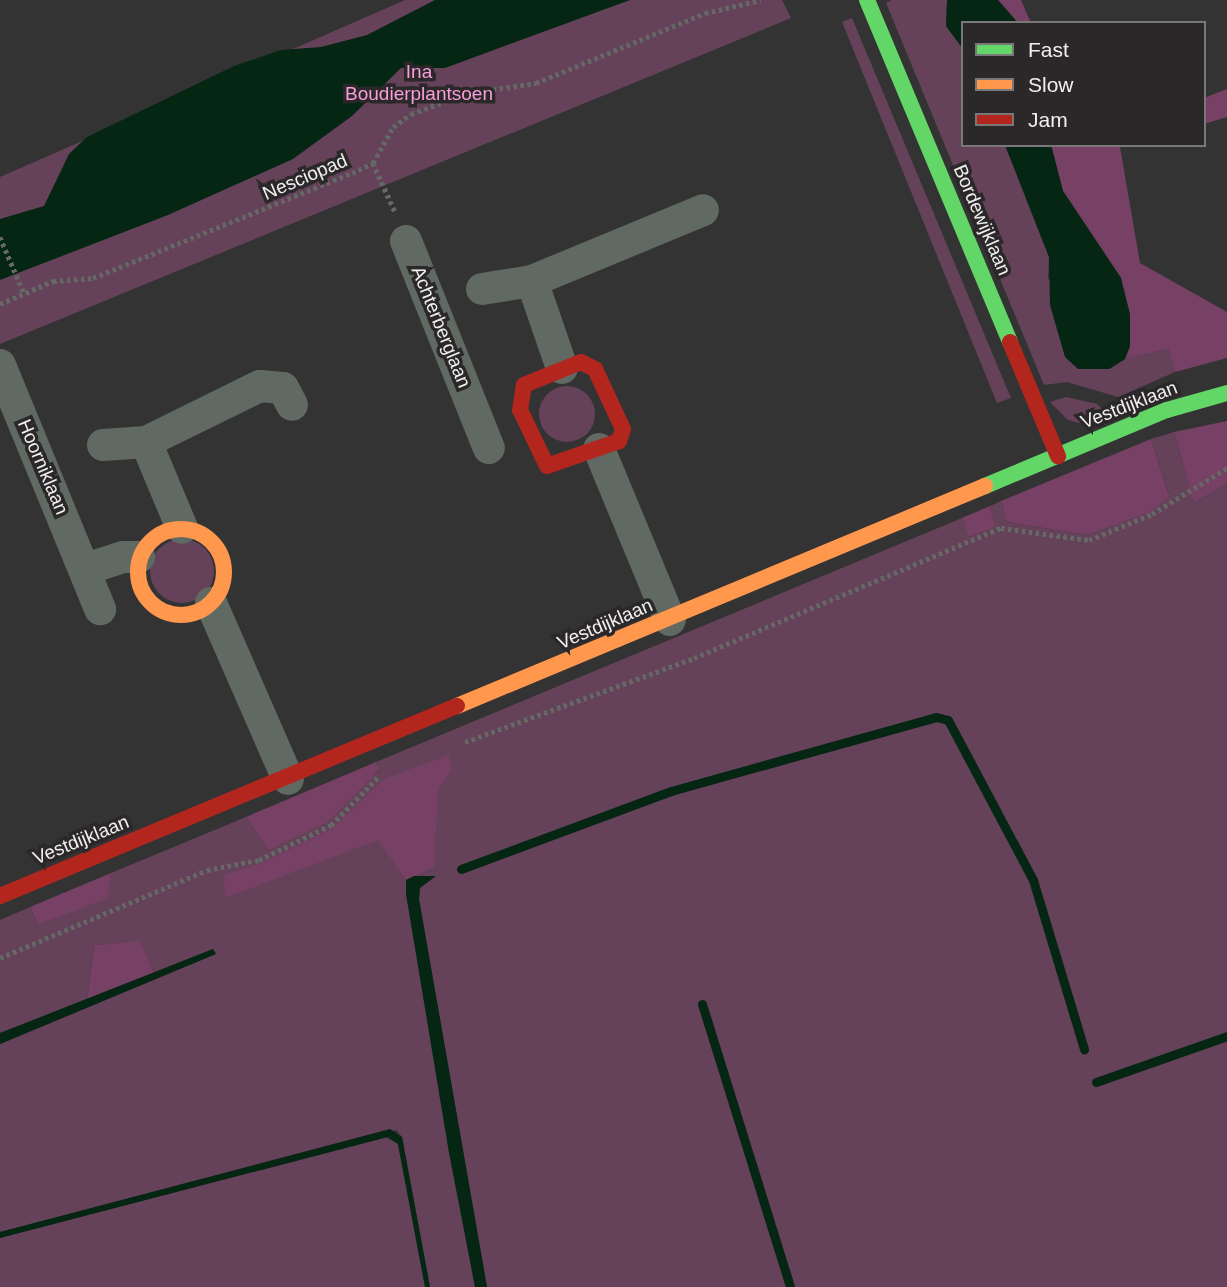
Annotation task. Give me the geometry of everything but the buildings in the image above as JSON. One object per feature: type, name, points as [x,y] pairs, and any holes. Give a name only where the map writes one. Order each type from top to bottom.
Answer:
[{"type":"street","name":"Bordewijklaan","points":[[867,0],[1058,456]]},
{"type":"street","points":[[482,289],[532,281],[703,210]]},
{"type":"street","name":"Achterberglaan","points":[[406,241],[489,448]]},
{"type":"street","points":[[532,281],[562,368]]},
{"type":"street","points":[[581,362],[594,369],[602,381],[623,429],[619,441],[547,466],[518,402],[524,385],[581,362]]},
{"type":"street","name":"Hoorniklaan","points":[[0,365],[86,569],[100,609]]},
{"type":"street","points":[[103,445],[146,442],[260,386],[283,388],[292,405]]},
{"type":"street","name":"Vestdijklaan","points":[[0,896],[670,620],[1167,410],[1227,393]]},
{"type":"street","name":"Achterberglaan","points":[[475,414],[518,402]]},
{"type":"street","points":[[146,442],[182,528]]},
{"type":"street","points":[[598,449],[670,620]]},
{"type":"street","points":[[182,528],[199,532],[222,556],[221,589],[211,603],[181,616],[150,604],[140,590],[139,557],[156,536],[182,528]]},
{"type":"street","points":[[86,569],[123,556],[139,557]]},
{"type":"street","points":[[211,603],[288,779]]},
{"type":"path","name":"Nesciopad","points":[[0,304],[53,281],[93,278],[373,163],[393,127],[411,114],[466,94],[536,83],[705,13],[761,0]]},
{"type":"path","points":[[373,163],[406,241]]},
{"type":"path","points":[[0,237],[24,293]]},
{"type":"path","points":[[454,746],[694,657],[1001,528],[1089,540],[1152,514],[1227,468]]},
{"type":"path","points":[[0,958],[207,870],[260,859],[331,825],[380,775],[393,770]]},
{"type":"green space","name":"Ina Boudierplantsoen","points":[[405,0],[782,0],[791,18],[0,344],[0,177]]},
{"type":"green space","points":[[892,0],[947,0],[946,26],[961,46],[961,147],[1006,147],[1049,257],[1048,278],[1109,369],[1125,359],[1168,349],[1175,372],[1118,397],[1067,382],[1044,385],[886,3]]},
{"type":"green space","points":[[852,18],[1011,398],[997,403],[842,22]]},
{"type":"green space","points":[[561,386],[573,386],[583,390],[591,398],[595,414],[591,430],[583,438],[573,442],[561,442],[551,438],[543,430],[539,420],[539,408],[543,398],[551,390]]},
{"type":"green space","points":[[1066,397],[1097,404],[1109,416],[1086,425],[1068,420],[1050,402]]},
{"type":"green space","points":[[1174,432],[1194,503],[1227,483],[1227,1287],[487,1287],[419,899],[420,888],[433,875],[406,894],[475,1287],[430,1287],[402,1137],[396,1130],[0,1232],[0,1044],[215,954],[213,949],[154,973],[139,942],[94,945],[87,1001],[0,1033],[0,920],[30,907],[38,925],[106,899],[111,873],[246,817],[268,850],[379,771],[376,762],[962,518],[970,537],[994,526],[990,506],[1001,501],[1007,522],[1087,535],[1152,511],[1169,494],[1151,439]]},
{"type":"green space","points":[[176,539],[188,539],[205,548],[212,559],[212,583],[205,594],[188,603],[176,603],[164,598],[155,589],[150,577],[150,565],[155,553],[164,544]]},
{"type":"green space","points":[[385,1137],[398,1144],[425,1287],[0,1287],[0,1238]]},
{"type":"shaded area","points":[[435,0],[630,0],[445,68],[401,68],[352,116],[293,159],[168,215],[0,280],[0,219],[44,206],[69,154],[87,137],[234,66],[281,50],[321,47],[367,35]]},
{"type":"shaded area","points":[[947,0],[998,0],[1016,21],[961,21],[961,46],[946,26]]},
{"type":"shaded area","points":[[998,0],[1021,0],[1030,21],[1016,21]]},
{"type":"shaded area","points":[[1227,89],[1227,117],[1206,123],[1206,97]]},
{"type":"shaded area","points":[[1006,147],[1052,147],[1063,191],[1121,278],[1130,314],[1130,346],[1125,359],[1109,369],[1078,369],[1065,357],[1050,305],[1049,257]]},
{"type":"shaded area","points":[[1052,147],[1120,147],[1140,263],[1227,312],[1227,358],[1175,372],[1168,349],[1125,359],[1130,346],[1121,278],[1063,191]]},
{"type":"shaded area","points":[[1227,421],[1227,483],[1194,503],[1174,432]]},
{"type":"shaded area","points":[[1151,439],[1169,495],[1153,511],[1087,535],[1007,522],[1001,501]]},
{"type":"shaded area","points":[[990,506],[995,527],[969,537],[962,518]]},
{"type":"shaded area","points":[[449,755],[451,770],[438,791],[434,867],[406,880],[378,840],[225,898],[224,875],[264,862],[331,829],[384,779]]},
{"type":"shaded area","points":[[376,762],[379,770],[328,822],[268,850],[246,817]]},
{"type":"shaded area","points":[[111,873],[107,899],[38,925],[30,907]]},
{"type":"shaded area","points":[[414,876],[436,876],[420,888],[419,899],[487,1287],[475,1287],[449,1153],[406,894],[406,880]]},
{"type":"shaded area","points":[[140,941],[154,973],[87,1001],[94,945]]},
{"type":"shaded area","points":[[213,949],[216,954],[0,1044],[0,1033]]},
{"type":"shaded area","points":[[390,1129],[402,1137],[430,1287],[425,1287],[398,1144],[388,1137],[0,1238],[0,1232]]},
{"type":"waterway","points":[[461,869],[671,791],[936,717],[948,720],[1033,880],[1084,1049]]},
{"type":"waterway","points":[[702,1004],[790,1287]]},
{"type":"waterway","points":[[1096,1082],[1227,1036]]},
{"type":"traffic: fast","points":[[867,0],[1010,342]]},
{"type":"traffic: fast","points":[[985,486],[1167,410],[1227,393]]},
{"type":"traffic: slow","points":[[457,706],[985,486]]},
{"type":"traffic: slow","points":[[173,529],[189,529],[212,541],[221,555],[224,572],[221,589],[212,603],[189,615],[173,615],[157,608],[145,596],[138,580],[138,564],[145,548],[157,536],[173,529]]},
{"type":"traffic: jam","points":[[1010,342],[1058,456]]},
{"type":"traffic: jam","points":[[581,362],[595,369],[623,429],[619,441],[547,466],[520,410],[524,385],[581,362]]},
{"type":"traffic: jam","points":[[0,896],[457,706]]}]
